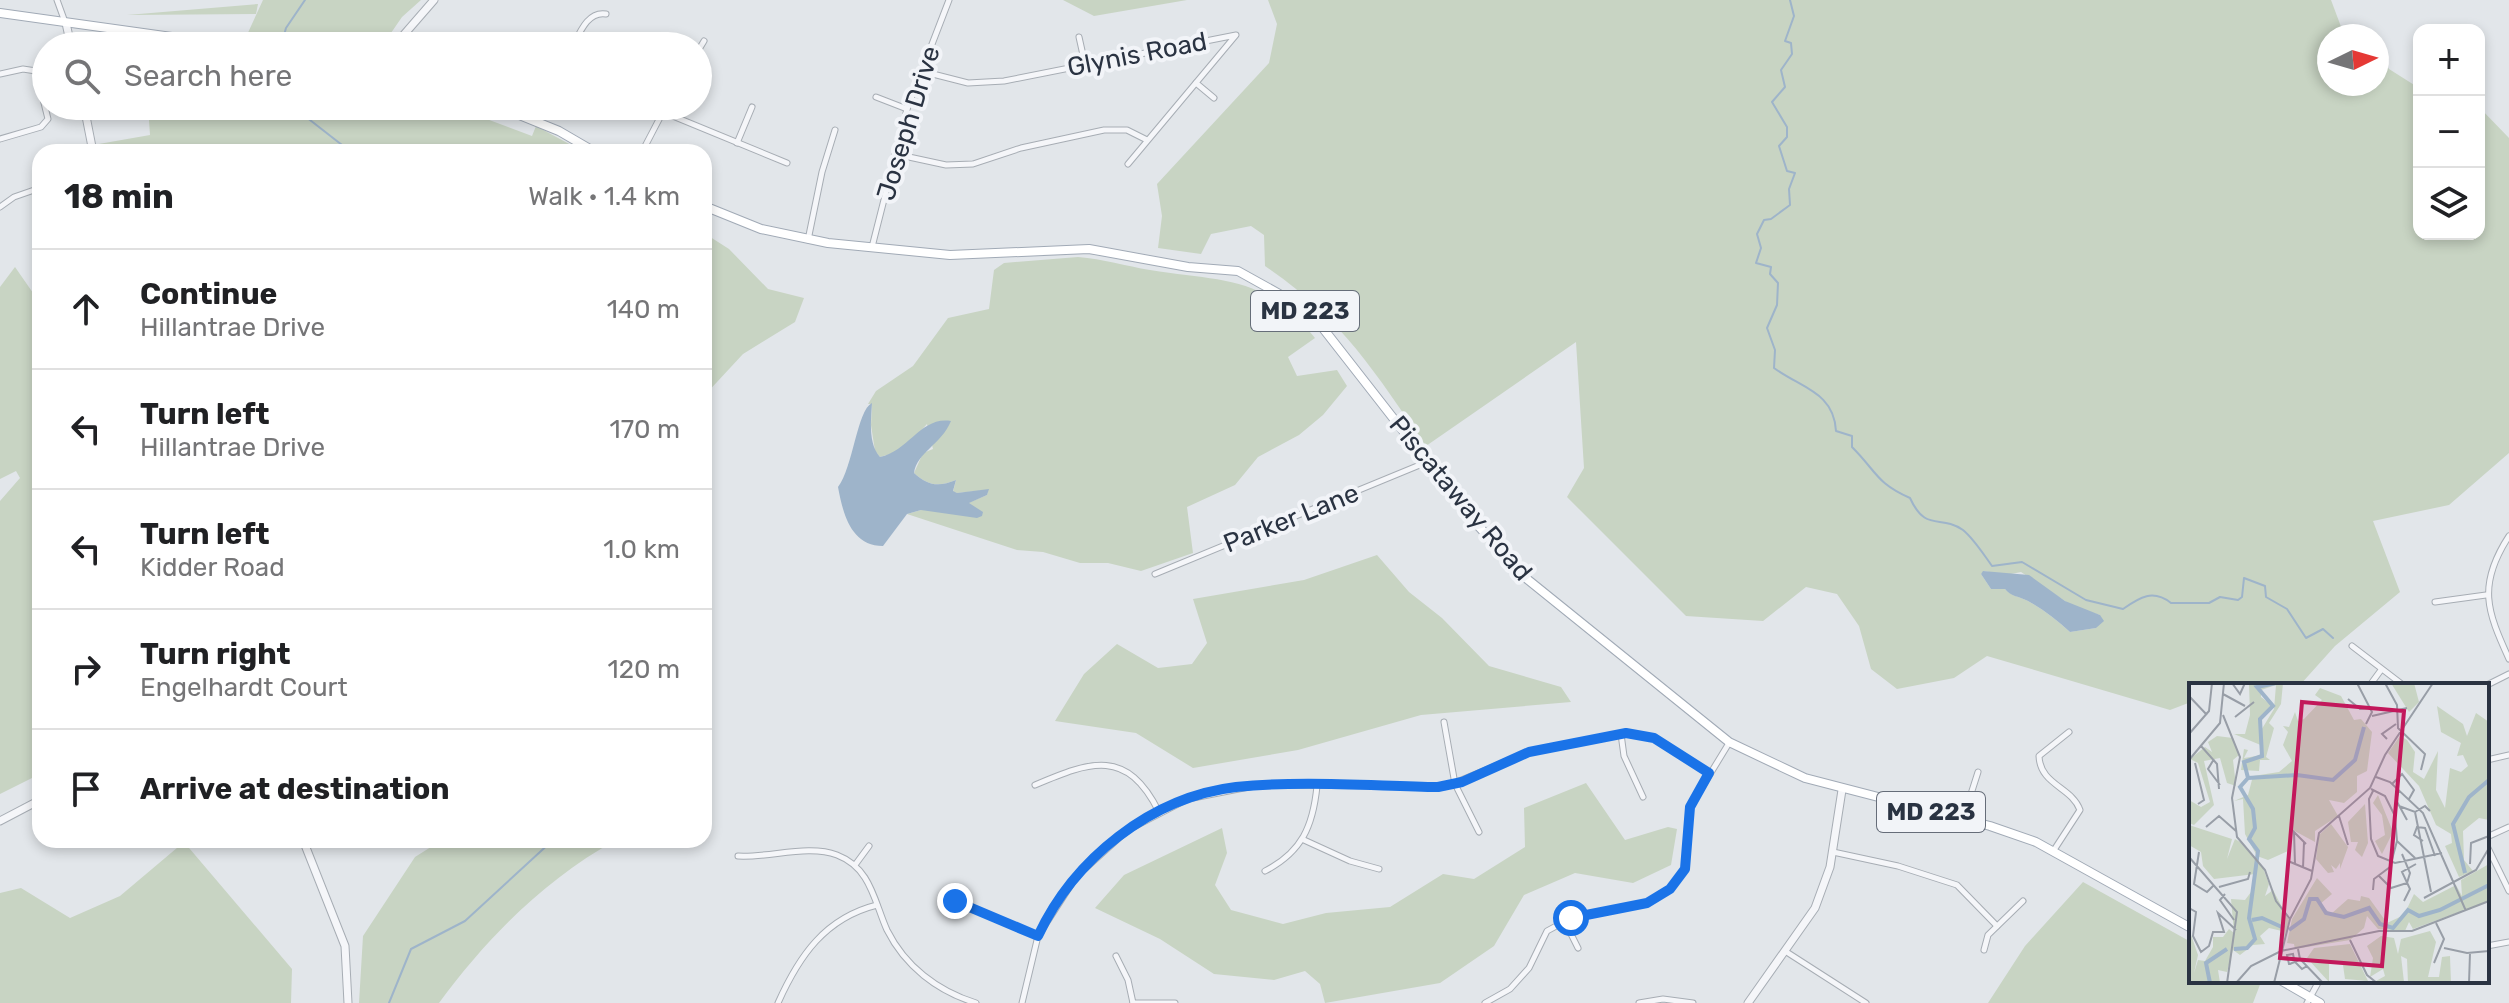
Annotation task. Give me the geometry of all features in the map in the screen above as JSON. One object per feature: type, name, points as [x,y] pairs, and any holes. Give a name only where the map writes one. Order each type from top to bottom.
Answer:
[{"type":"main road","points":[[0,13],[133,32]]},
{"type":"main road","points":[[534,120],[580,144]]},
{"type":"main road","name":"Piscataway Road","points":[[712,209],[761,229],[808,240],[960,255],[1089,249],[1245,274],[1299,306],[1322,327],[1427,462],[1527,579],[1729,742],[1806,778],[1842,790],[2003,830],[2054,850],[2189,927]]},
{"type":"main road","points":[[2285,983],[2308,1000],[2320,1003]]},
{"type":"street","points":[[57,0],[68,32]]},
{"type":"street","points":[[406,32],[434,0]]},
{"type":"street","name":"Joseph Drive","points":[[872,247],[907,109],[949,0]]},
{"type":"street","points":[[582,32],[590,18],[597,13],[606,14]]},
{"type":"street","name":"Glynis Road","points":[[921,71],[948,80],[985,83],[1236,35],[1128,164]]},
{"type":"street","points":[[1079,37],[1085,64]]},
{"type":"street","points":[[0,74],[32,70]]},
{"type":"street","points":[[1196,83],[1214,98]]},
{"type":"street","points":[[876,97],[907,109]]},
{"type":"street","points":[[737,143],[752,107]]},
{"type":"street","points":[[0,139],[41,127],[47,120]]},
{"type":"street","points":[[87,120],[91,144]]},
{"type":"street","points":[[646,144],[659,120]]},
{"type":"street","points":[[688,120],[787,163]]},
{"type":"street","points":[[808,240],[822,172],[835,130]]},
{"type":"street","points":[[895,154],[959,165],[1104,130],[1127,130],[1147,140]]},
{"type":"street","points":[[1,203],[32,191]]},
{"type":"street","name":"Parker Lane","points":[[1155,574],[1427,462]]},
{"type":"street","points":[[2509,536],[2491,570],[2486,595],[2490,617],[2509,659]]},
{"type":"street","points":[[2435,602],[2486,595]]},
{"type":"street","points":[[2352,646],[2400,683]]},
{"type":"street","points":[[2371,683],[2381,670]]},
{"type":"street","points":[[2489,684],[2509,674]]},
{"type":"street","points":[[1444,722],[1455,784],[1479,832]]},
{"type":"street","points":[[2054,850],[2079,815],[2080,806],[2047,778],[2040,769],[2039,759],[2046,748],[2069,732]]},
{"type":"street","points":[[1022,1003],[1038,936],[1084,868],[1118,837],[1159,812],[1188,799],[1234,787],[1438,787],[1455,784],[1529,752],[1621,734],[1649,736],[1709,773]]},
{"type":"street","points":[[1621,734],[1624,756],[1643,797]]},
{"type":"street","points":[[1485,1003],[1510,989],[1529,968],[1547,931],[1565,922],[1647,903],[1670,889],[1685,869],[1690,807],[1729,742]]},
{"type":"street","points":[[2489,760],[2509,755]]},
{"type":"street","points":[[1035,785],[1083,765],[1111,765],[1141,783],[1159,812]]},
{"type":"street","points":[[1963,820],[1978,772]]},
{"type":"street","points":[[1265,871],[1290,855],[1304,840],[1314,812],[1317,786]]},
{"type":"street","points":[[1748,1003],[1815,908],[1833,852],[1842,790]]},
{"type":"street","points":[[0,821],[32,804]]},
{"type":"street","points":[[2489,836],[2509,827]]},
{"type":"street","points":[[1304,840],[1350,861],[1379,869]]},
{"type":"street","points":[[855,865],[869,846]]},
{"type":"street","points":[[306,848],[345,946],[348,1003]]},
{"type":"street","points":[[2489,850],[2509,891]]},
{"type":"street","points":[[738,856],[768,858],[818,852],[835,854],[855,865],[868,882],[888,930],[908,962],[939,987],[976,1003]]},
{"type":"street","points":[[1833,852],[1898,866],[1957,885],[1997,926]]},
{"type":"street","points":[[955,901],[1038,936]]},
{"type":"street","points":[[1984,950],[1988,935],[2023,901]]},
{"type":"street","points":[[778,1003],[800,960],[816,939],[843,919],[877,905]]},
{"type":"street","points":[[1565,922],[1578,948]]},
{"type":"street","points":[[2489,946],[2509,942]]},
{"type":"street","points":[[1785,951],[1866,1003]]},
{"type":"street","points":[[1116,956],[1128,980],[1133,1003],[1175,1003]]},
{"type":"street","points":[[1639,1003],[1663,999],[1693,1003]]},
{"type":"green space","points":[[263,0],[421,0],[402,17],[392,32],[248,32]]},
{"type":"green space","points":[[1063,0],[1187,0],[1094,16]]},
{"type":"green space","points":[[1268,0],[2331,0],[2340,24],[2317,24],[2317,96],[2389,96],[2389,69],[2413,84],[2413,240],[2485,240],[2485,113],[2509,138],[2509,453],[2449,505],[2373,521],[2400,592],[2335,646],[2302,683],[2189,683],[2189,703],[2170,710],[1987,656],[1954,678],[1897,689],[1871,669],[1859,626],[1837,594],[1806,587],[1763,621],[1686,616],[1567,497],[1584,468],[1576,342],[1426,446],[1355,347],[1315,306],[1265,266],[1264,235],[1251,226],[1211,234],[1201,254],[1158,248],[1162,216],[1157,184],[1269,63],[1277,24]],"holes":[[[1984,571],[2006,575],[2021,572],[2074,607],[2100,615],[2096,628],[2070,632],[2028,601],[2005,589],[1991,589],[1981,574]]]},
{"type":"green space","points":[[258,4],[256,14],[127,15]]},
{"type":"green space","points":[[149,120],[489,120],[532,136],[536,126],[569,144],[99,144],[150,135]]},
{"type":"green space","points":[[712,238],[729,249],[768,289],[804,298],[795,322],[743,354],[712,387]]},
{"type":"green space","points":[[1078,257],[1221,280],[1259,292],[1278,302],[1315,338],[1288,357],[1297,376],[1337,370],[1347,386],[1323,415],[1299,435],[1258,457],[1235,485],[1187,507],[1193,553],[1141,571],[1017,550],[907,514],[921,510],[975,509],[968,503],[987,495],[988,490],[953,492],[956,480],[934,484],[914,473],[923,453],[933,449],[927,424],[900,449],[880,457],[875,451],[872,404],[868,404],[876,391],[913,366],[948,318],[989,309],[994,270],[1004,263]]},
{"type":"green space","points":[[15,267],[32,291],[32,778],[0,794],[0,501],[20,478],[16,471],[0,479],[0,287]]},
{"type":"green space","points":[[1377,555],[1409,592],[1442,618],[1489,666],[1561,687],[1571,702],[1421,715],[1298,750],[1193,768],[1136,733],[1055,721],[1084,674],[1117,644],[1158,668],[1192,664],[1207,643],[1193,599],[1304,580]]},
{"type":"green space","points":[[1586,783],[1625,840],[1668,827],[1677,829],[1671,865],[1633,883],[1575,873],[1524,895],[1494,946],[1440,983],[1325,1003],[1320,984],[1305,971],[1274,980],[1214,974],[1160,939],[1095,908],[1124,875],[1222,828],[1227,853],[1215,885],[1231,910],[1283,924],[1326,913],[1390,907],[1443,874],[1474,879],[1525,847],[1524,808]]},
{"type":"green space","points":[[177,848],[189,848],[292,969],[291,1003],[0,1003],[0,893],[21,888],[70,918],[120,896]]},
{"type":"green space","points":[[429,848],[603,848],[565,873],[518,912],[439,1003],[359,1003],[363,936],[415,857]]},
{"type":"green space","points":[[2083,882],[2189,941],[2189,983],[2261,983],[2253,1003],[1988,1003],[2025,946]]},
{"type":"water","points":[[872,403],[872,439],[880,457],[890,454],[931,424],[951,421],[920,459],[914,473],[934,484],[956,480],[953,491],[957,493],[989,489],[987,495],[969,503],[983,512],[982,516],[977,518],[921,510],[907,514],[883,546],[863,541],[856,534],[846,518],[838,487],[848,467],[862,416]]},
{"type":"water","points":[[1983,571],[2029,575],[2065,601],[2100,615],[2104,621],[2096,628],[2070,632],[2028,601],[2005,589],[1991,589],[1981,574]]},
{"type":"waterway","points":[[285,32],[305,0]]},
{"type":"waterway","points":[[1790,0],[1794,16],[1785,41],[1791,43],[1792,54],[1781,70],[1785,87],[1772,102],[1787,127],[1787,137],[1779,146],[1787,171],[1795,173],[1789,189],[1790,205],[1771,219],[1764,220],[1757,234],[1761,248],[1756,263],[1771,267],[1770,274],[1778,283],[1777,305],[1767,328],[1775,350],[1774,368],[1823,399],[1834,418],[1836,431],[1852,436],[1852,447],[1883,482],[1910,498],[1922,516],[1963,530],[1992,566],[2022,562],[2086,600],[2123,609],[2141,598],[2152,596],[2171,603],[2209,603],[2220,597],[2238,600],[2242,597],[2244,578],[2265,586],[2266,597],[2287,609],[2306,638],[2323,629],[2333,638]]},
{"type":"waterway","points":[[310,120],[341,144]]},
{"type":"waterway","points":[[389,1003],[411,949],[465,921],[544,848]]},
{"type":"route","points":[[955,901],[1038,936],[1076,877],[1118,837],[1173,805],[1234,787],[1438,787],[1462,782],[1529,752],[1626,733],[1654,738],[1709,773],[1690,807],[1685,869],[1670,889],[1647,903],[1571,918]]}]
